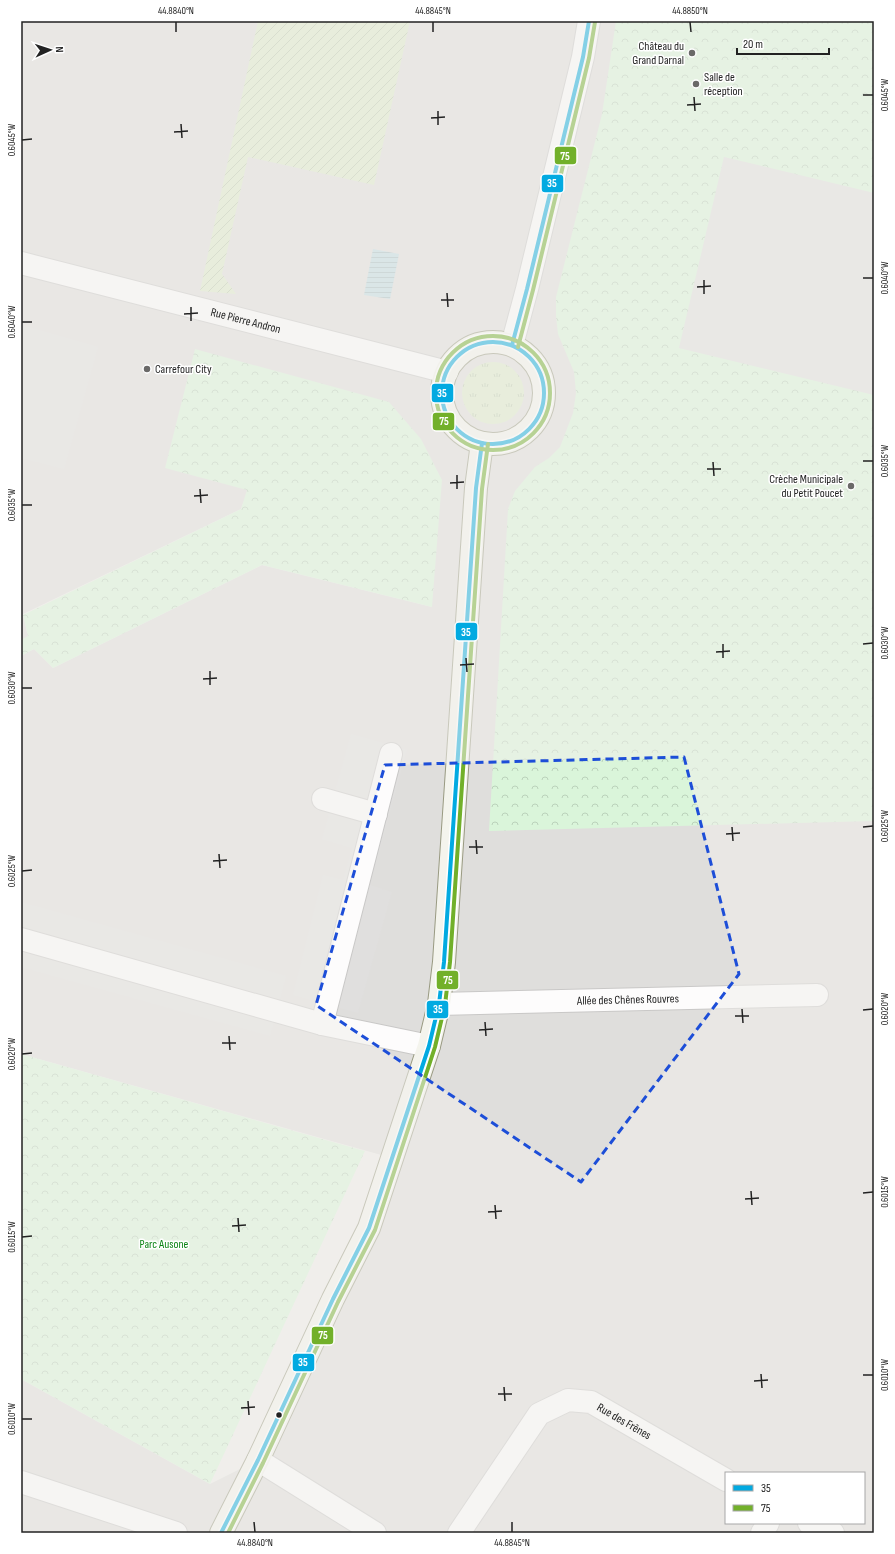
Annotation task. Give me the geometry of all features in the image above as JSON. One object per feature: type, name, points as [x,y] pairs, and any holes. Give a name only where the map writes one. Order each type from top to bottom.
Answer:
[{"type":"street","points":[[512,345],[583,57],[589,21]]},
{"type":"street","name":"Rue Pierre Andron","points":[[21,262],[447,372]]},
{"type":"street","points":[[497,342],[512,345],[525,353],[536,365],[543,380],[544,395],[542,410],[535,423],[524,434],[512,441],[497,444],[482,443],[468,438],[456,429],[447,416],[442,402],[442,387],[447,372],[455,359],[467,349],[481,343],[497,342]]},
{"type":"street","points":[[221,1533],[258,1460],[330,1306],[369,1228],[430,1046],[439,1004],[444,962],[476,488],[482,443]]},
{"type":"street","points":[[322,1024],[390,754]]},
{"type":"street","points":[[323,799],[376,814]]},
{"type":"street","points":[[21,939],[322,1024],[430,1046]]},
{"type":"street","name":"Allée des Chênes Rouvres","points":[[439,1004],[817,995]]},
{"type":"street","name":"Rue des Frênes","points":[[459,1533],[539,1414],[568,1400],[591,1402],[725,1479]]},
{"type":"street","points":[[258,1460],[375,1533]]},
{"type":"street","points":[[21,1482],[176,1533]]},
{"type":"street","points":[[762,1533],[767,1524]]},
{"type":"street","points":[[811,1524],[833,1533]]},
{"type":"highlighted area","points":[[684,757],[739,974],[581,1182],[316,1005],[385,765]]},
{"type":"shaded area","points":[[21,21],[874,21],[874,1533],[21,1533],[21,1379],[210,1484],[258,1460],[392,1158],[21,1054],[21,656],[34,649],[53,668],[262,565],[432,607],[248,490],[241,509],[23,614],[28,637],[21,640]]},
{"type":"shaded area","points":[[724,157],[874,193],[874,395],[679,348]]},
{"type":"shaded area","points":[[21,325],[98,347],[64,469],[21,458]]},
{"type":"shaded area","points":[[351,734],[407,750],[370,885],[392,892],[358,1013],[293,995],[323,875],[343,880],[352,848],[322,839]]},
{"type":"shaded area","points":[[21,902],[286,976],[270,1036],[21,967]]},
{"type":"green space","points":[[258,21],[410,21],[374,185],[248,157],[222,274],[236,294],[200,291]]},
{"type":"green space","points":[[616,21],[874,21],[874,821],[489,831],[508,509],[515,491],[535,467],[549,458],[560,447],[573,413],[576,393],[574,372],[558,334],[556,297],[602,114]]},
{"type":"green space","points":[[195,349],[389,402],[421,439],[442,480],[432,607],[262,565],[53,668],[34,649],[21,656],[21,640],[28,636],[23,615],[241,509],[247,490],[165,468]]},
{"type":"green space","points":[[493,362],[510,367],[515,371],[519,376],[524,393],[519,410],[515,415],[510,419],[493,424],[476,419],[471,415],[467,410],[462,393],[467,376],[471,371],[476,367]]},
{"type":"green space","name":"Parc Ausone","points":[[21,1054],[365,1151],[210,1484],[21,1379]]},
{"type":"water","points":[[373,249],[399,254],[390,299],[364,295]]},
{"type":"transit line","name":"35","points":[[512,345],[583,57],[589,21]]},
{"type":"transit line","name":"75","points":[[518,347],[589,58],[595,22]]},
{"type":"transit line","name":"75","points":[[493,336],[515,340],[533,353],[546,371],[550,393],[546,415],[533,433],[515,446],[493,450],[471,446],[453,433],[440,415],[436,393],[440,371],[453,353],[471,340],[493,336]]},
{"type":"transit line","name":"35","points":[[493,342],[512,346],[529,357],[540,374],[544,393],[540,412],[529,429],[512,440],[493,444],[474,440],[457,429],[446,412],[442,393],[446,374],[457,357],[474,346],[493,342]]},
{"type":"transit line","name":"35","points":[[221,1533],[258,1460],[333,1299],[369,1228],[429,1046],[439,1004],[444,962],[476,488],[482,443]]},
{"type":"transit line","name":"75","points":[[228,1533],[263,1463],[338,1302],[375,1230],[435,1047],[445,1005],[450,962],[482,489],[488,444]]},
{"type":"place","name":"Château du Grand Darnal","points":[[692,53]]},
{"type":"place","name":"Salle de réception","points":[[696,84]]},
{"type":"place","name":"Carrefour City","points":[[147,369]]},
{"type":"place","name":"Crèche Municipale du Petit Poucet","points":[[851,486]]}]
